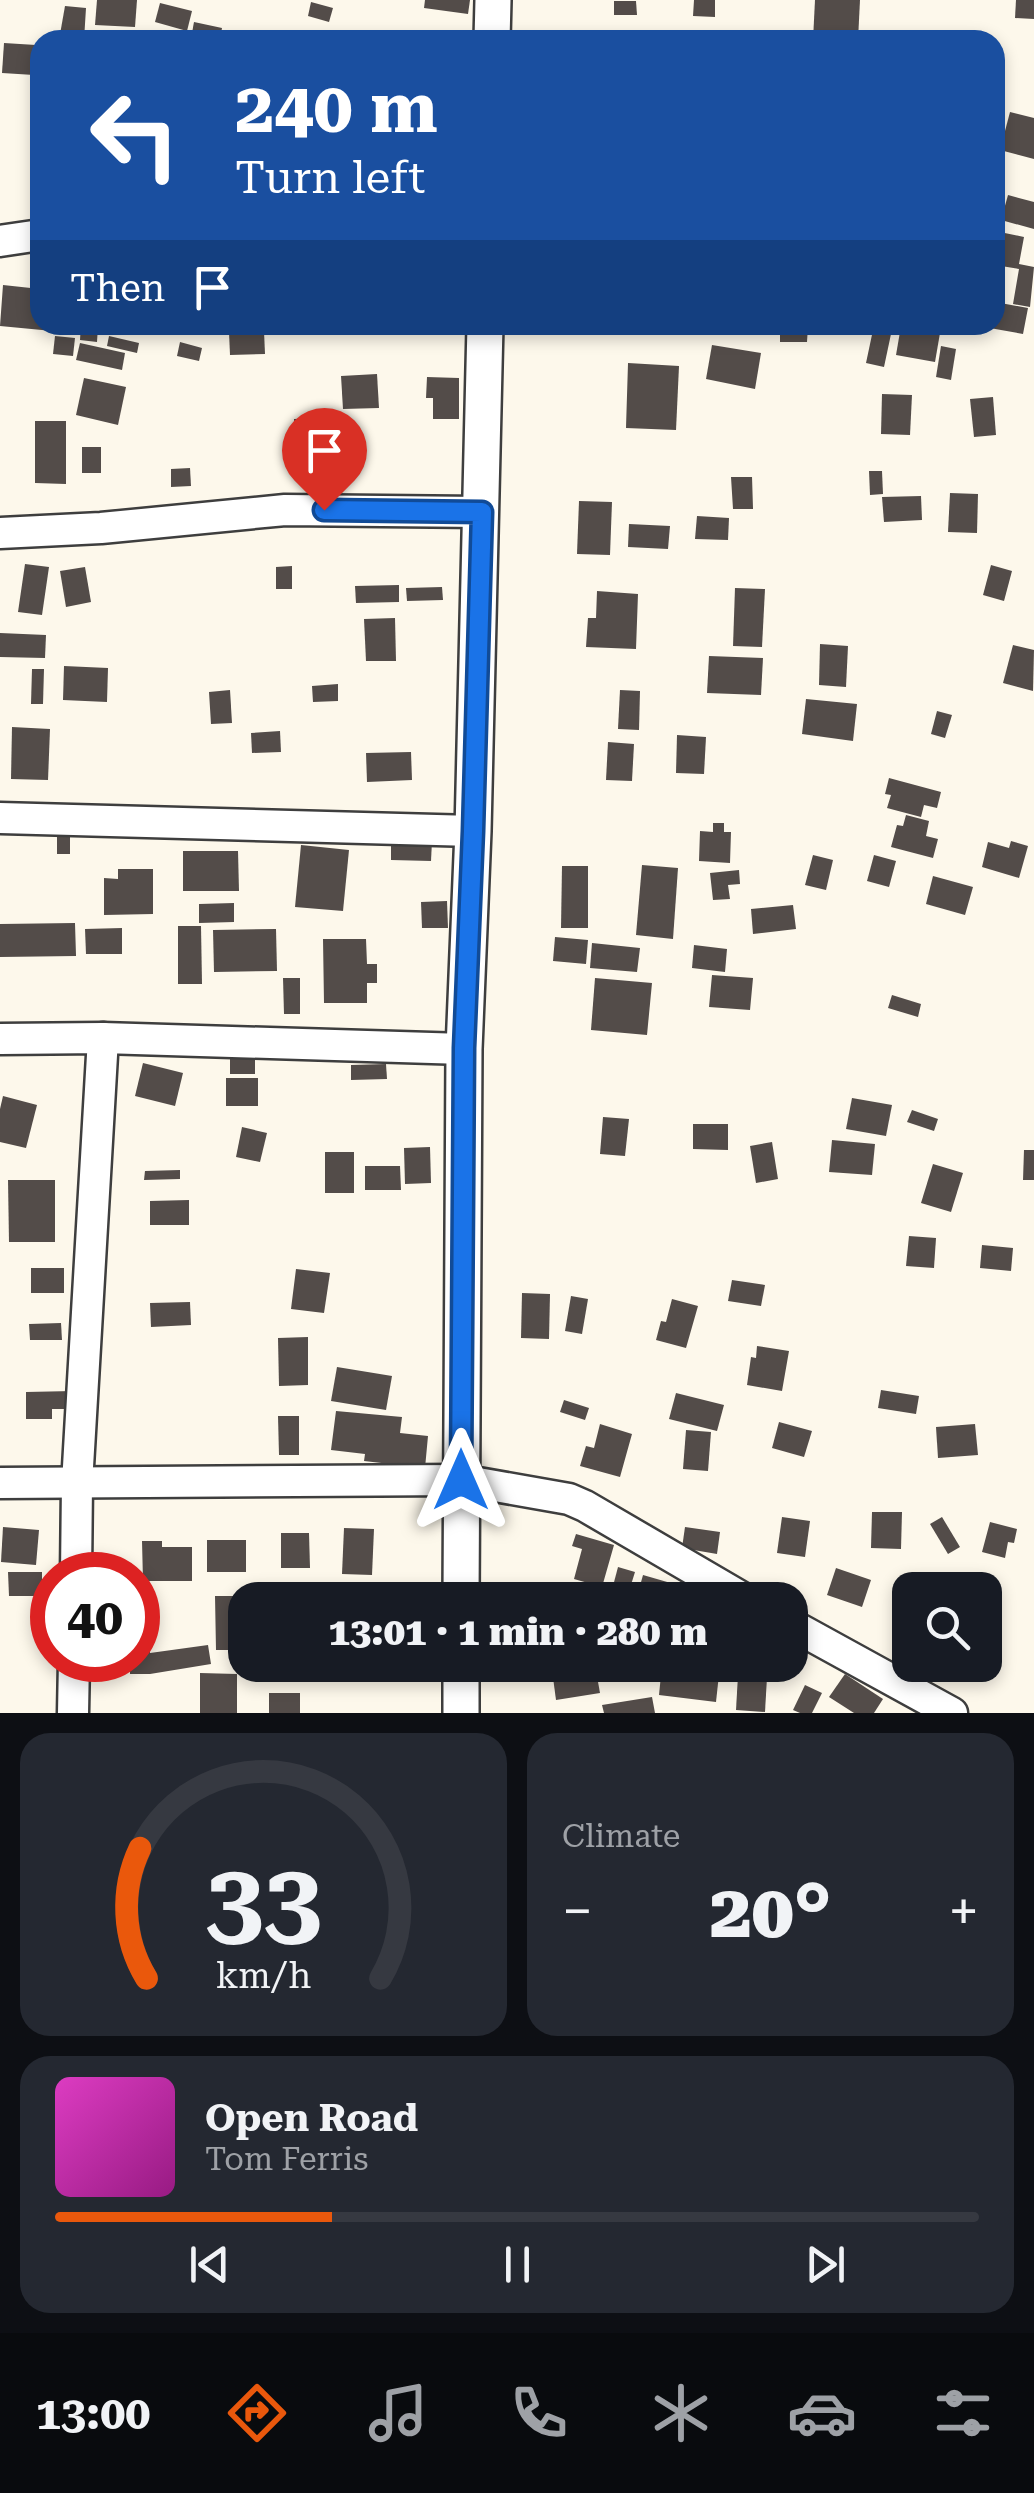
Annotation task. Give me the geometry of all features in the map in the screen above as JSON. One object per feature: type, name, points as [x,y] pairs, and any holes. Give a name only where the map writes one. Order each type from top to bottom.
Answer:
[{"type":"street","points":[[492,30],[493,0]]},
{"type":"street","points":[[0,242],[30,238]]},
{"type":"street","points":[[461,1582],[464,1048],[485,335]]},
{"type":"street","points":[[0,533],[101,528],[285,510],[482,512]]},
{"type":"street","points":[[0,818],[473,831]]},
{"type":"street","points":[[76,1552],[102,1038]]},
{"type":"street","points":[[0,1039],[464,1048]]},
{"type":"street","points":[[0,1483],[461,1480],[569,1499],[715,1582]]},
{"type":"street","points":[[808,1634],[952,1713]]},
{"type":"street","points":[[73,1713],[74,1682]]},
{"type":"street","points":[[461,1682],[461,1713]]},
{"type":"building","points":[[97,0],[137,0],[135,27],[95,25]]},
{"type":"building","points":[[425,0],[470,0],[468,14],[424,8]]},
{"type":"building","points":[[694,0],[715,0],[715,17],[693,16]]},
{"type":"building","points":[[815,0],[860,0],[858,30],[814,30]]},
{"type":"building","points":[[1016,0],[1034,0],[1034,19],[1015,18]]},
{"type":"building","points":[[614,1],[636,1],[637,15],[614,15]]},
{"type":"building","points":[[311,2],[333,8],[329,22],[308,16]]},
{"type":"building","points":[[160,3],[192,11],[187,30],[155,22]]},
{"type":"building","points":[[65,6],[86,8],[85,30],[61,30]]},
{"type":"building","points":[[194,22],[222,28],[222,30],[193,30]]},
{"type":"building","points":[[4,43],[30,45],[30,75],[2,73]]},
{"type":"building","points":[[1010,112],[1034,118],[1034,159],[1005,151]]},
{"type":"building","points":[[1008,195],[1034,202],[1034,229],[1005,221]]},
{"type":"building","points":[[1005,233],[1024,237],[1019,264],[1034,267],[1030,307],[1013,304],[1019,269],[1005,267]]},
{"type":"building","points":[[3,285],[30,288],[30,329],[0,326]]},
{"type":"building","points":[[1005,304],[1028,308],[1023,334],[1005,331]]},
{"type":"building","points":[[80,335],[97,335],[97,342],[80,340]]},
{"type":"building","points":[[229,335],[264,335],[265,354],[230,355]]},
{"type":"building","points":[[780,335],[807,335],[807,342],[780,342]]},
{"type":"building","points":[[872,335],[891,335],[884,367],[866,363]]},
{"type":"building","points":[[899,335],[940,335],[935,362],[896,355]]},
{"type":"building","points":[[55,336],[75,338],[73,356],[53,354]]},
{"type":"building","points":[[109,336],[139,343],[137,353],[107,346]]},
{"type":"building","points":[[180,342],[202,348],[199,361],[177,356]]},
{"type":"building","points":[[80,343],[125,353],[122,370],[76,360]]},
{"type":"building","points":[[712,345],[761,353],[755,389],[706,379]]},
{"type":"building","points":[[941,346],[956,349],[951,380],[936,377]]},
{"type":"building","points":[[628,363],[679,366],[676,430],[626,428]]},
{"type":"building","points":[[377,374],[379,408],[343,409],[341,376]]},
{"type":"building","points":[[427,377],[459,378],[459,419],[433,419],[433,398],[426,398]]},
{"type":"building","points":[[84,378],[126,387],[118,425],[76,415]]},
{"type":"building","points":[[882,394],[912,395],[910,435],[881,434]]},
{"type":"building","points":[[993,397],[996,435],[974,437],[970,399]]},
{"type":"building","points":[[334,418],[334,449],[295,450],[294,419]]},
{"type":"building","points":[[35,421],[66,421],[66,484],[35,483]]},
{"type":"building","points":[[82,447],[101,447],[101,473],[82,473]]},
{"type":"building","points":[[190,468],[191,486],[171,487],[171,469]]},
{"type":"building","points":[[869,471],[882,471],[883,494],[870,495]]},
{"type":"building","points":[[731,477],[752,477],[753,509],[733,509]]},
{"type":"building","points":[[950,493],[978,494],[977,533],[948,532]]},
{"type":"building","points":[[921,496],[922,520],[884,522],[882,497]]},
{"type":"building","points":[[579,501],[612,502],[610,555],[577,554]]},
{"type":"building","points":[[697,516],[729,518],[728,540],[695,539]]},
{"type":"building","points":[[629,524],[670,526],[668,549],[628,547]]},
{"type":"building","points":[[25,564],[49,567],[42,615],[18,612]]},
{"type":"building","points":[[991,565],[1012,571],[1004,601],[983,595]]},
{"type":"building","points":[[292,566],[292,589],[276,589],[276,567]]},
{"type":"building","points":[[85,567],[91,602],[66,607],[60,571]]},
{"type":"building","points":[[399,585],[399,602],[356,603],[355,586]]},
{"type":"building","points":[[442,587],[443,600],[407,601],[406,588]]},
{"type":"building","points":[[735,588],[765,589],[762,647],[733,646]]},
{"type":"building","points":[[597,591],[638,594],[636,649],[586,647],[588,618],[596,618]]},
{"type":"building","points":[[395,618],[396,661],[366,661],[364,619]]},
{"type":"building","points":[[0,633],[46,635],[45,658],[0,657]]},
{"type":"building","points":[[820,644],[848,646],[846,687],[819,685]]},
{"type":"building","points":[[1013,645],[1034,650],[1033,691],[1003,683]]},
{"type":"building","points":[[709,656],[763,658],[761,695],[707,693]]},
{"type":"building","points":[[64,666],[108,668],[107,702],[63,700]]},
{"type":"building","points":[[32,669],[44,669],[43,704],[31,704]]},
{"type":"building","points":[[338,684],[338,701],[313,702],[312,686]]},
{"type":"building","points":[[230,690],[232,723],[211,724],[209,692]]},
{"type":"building","points":[[620,690],[640,691],[639,730],[618,729]]},
{"type":"building","points":[[806,699],[857,704],[853,741],[802,734]]},
{"type":"building","points":[[937,711],[952,715],[945,738],[931,734]]},
{"type":"building","points":[[12,727],[50,729],[48,780],[11,779]]},
{"type":"building","points":[[280,731],[281,752],[252,753],[251,733]]},
{"type":"building","points":[[677,735],[706,737],[704,774],[676,773]]},
{"type":"building","points":[[608,742],[634,744],[632,781],[606,780]]},
{"type":"building","points":[[411,752],[412,780],[367,782],[366,753]]},
{"type":"building","points":[[889,778],[941,792],[937,808],[924,805],[921,817],[887,808],[891,795],[885,794]]},
{"type":"building","points":[[906,815],[929,821],[926,836],[938,839],[933,858],[891,847],[897,825],[903,826]]},
{"type":"building","points":[[713,823],[724,823],[724,832],[731,832],[730,863],[699,861],[700,831],[713,832]]},
{"type":"building","points":[[57,830],[70,830],[70,854],[57,854]]},
{"type":"building","points":[[391,840],[432,841],[431,861],[391,860]]},
{"type":"building","points":[[1011,841],[1028,846],[1019,878],[982,867],[988,842],[1009,848]]},
{"type":"building","points":[[301,845],[349,850],[343,911],[295,907]]},
{"type":"building","points":[[183,851],[238,851],[239,891],[183,891]]},
{"type":"building","points":[[813,855],[833,860],[826,890],[805,885]]},
{"type":"building","points":[[874,855],[896,861],[889,887],[867,881]]},
{"type":"building","points":[[642,865],[678,868],[673,939],[636,935]]},
{"type":"building","points":[[562,866],[588,866],[588,928],[561,928]]},
{"type":"building","points":[[118,869],[153,869],[153,914],[104,915],[104,878],[118,879]]},
{"type":"building","points":[[739,870],[740,884],[728,885],[730,899],[713,900],[710,873]]},
{"type":"building","points":[[933,876],[973,887],[965,915],[926,904]]},
{"type":"building","points":[[447,901],[448,928],[422,928],[421,902]]},
{"type":"building","points":[[234,903],[234,922],[199,923],[199,904]]},
{"type":"building","points":[[793,905],[796,929],[753,934],[751,909]]},
{"type":"building","points":[[75,923],[76,956],[0,957],[0,924]]},
{"type":"building","points":[[178,926],[201,926],[202,984],[178,984]]},
{"type":"building","points":[[122,928],[122,954],[86,954],[85,929]]},
{"type":"building","points":[[276,929],[277,971],[214,972],[213,930]]},
{"type":"building","points":[[555,937],[588,940],[586,964],[553,961]]},
{"type":"building","points":[[323,939],[366,939],[367,964],[377,964],[377,983],[367,983],[367,1003],[324,1003]]},
{"type":"building","points":[[592,943],[640,948],[637,972],[590,968]]},
{"type":"building","points":[[694,945],[727,949],[725,972],[692,968]]},
{"type":"building","points":[[712,975],[753,978],[750,1010],[709,1007]]},
{"type":"building","points":[[283,978],[300,978],[300,1014],[284,1014]]},
{"type":"building","points":[[595,978],[652,983],[647,1035],[591,1030]]},
{"type":"building","points":[[892,995],[921,1004],[918,1017],[888,1008]]},
{"type":"building","points":[[255,1057],[255,1074],[230,1074],[230,1058]]},
{"type":"building","points":[[143,1063],[183,1073],[175,1106],[135,1096]]},
{"type":"building","points":[[386,1064],[387,1079],[351,1080],[351,1065]]},
{"type":"building","points":[[226,1078],[258,1078],[258,1106],[226,1106]]},
{"type":"building","points":[[3,1096],[37,1105],[26,1148],[0,1142]]},
{"type":"building","points":[[852,1098],[892,1105],[886,1136],[846,1129]]},
{"type":"building","points":[[912,1110],[938,1119],[934,1131],[907,1122]]},
{"type":"building","points":[[603,1117],[629,1119],[625,1156],[600,1154]]},
{"type":"building","points":[[693,1124],[728,1124],[728,1150],[693,1149]]},
{"type":"building","points":[[242,1127],[267,1133],[260,1162],[236,1157]]},
{"type":"building","points":[[832,1140],[875,1144],[872,1175],[829,1172]]},
{"type":"building","points":[[772,1142],[778,1179],[756,1183],[750,1146]]},
{"type":"building","points":[[430,1147],[431,1183],[405,1184],[404,1148]]},
{"type":"building","points":[[1024,1150],[1034,1150],[1034,1180],[1023,1180]]},
{"type":"building","points":[[325,1152],[354,1152],[354,1193],[325,1193]]},
{"type":"building","points":[[933,1164],[963,1173],[951,1212],[921,1203]]},
{"type":"building","points":[[365,1166],[400,1166],[401,1190],[365,1190]]},
{"type":"building","points":[[180,1170],[180,1179],[144,1180],[145,1171]]},
{"type":"building","points":[[8,1180],[55,1180],[55,1242],[9,1242]]},
{"type":"building","points":[[189,1200],[189,1225],[150,1225],[150,1201]]},
{"type":"building","points":[[909,1236],[936,1238],[934,1268],[906,1266]]},
{"type":"building","points":[[982,1245],[1013,1248],[1011,1271],[980,1268]]},
{"type":"building","points":[[31,1268],[64,1268],[64,1293],[31,1293]]},
{"type":"building","points":[[296,1269],[330,1273],[324,1313],[291,1309]]},
{"type":"building","points":[[732,1280],[765,1285],[761,1306],[728,1301]]},
{"type":"building","points":[[522,1293],[550,1294],[549,1339],[521,1338]]},
{"type":"building","points":[[571,1296],[588,1299],[582,1334],[565,1331]]},
{"type":"building","points":[[672,1299],[698,1306],[686,1348],[656,1340]]},
{"type":"building","points":[[190,1302],[191,1325],[151,1327],[150,1303]]},
{"type":"building","points":[[61,1323],[62,1340],[30,1340],[29,1324]]},
{"type":"building","points":[[308,1337],[308,1385],[279,1386],[278,1338]]},
{"type":"building","points":[[757,1346],[789,1351],[782,1391],[747,1385],[751,1357],[756,1358]]},
{"type":"building","points":[[337,1367],[392,1376],[386,1410],[331,1401]]},
{"type":"building","points":[[881,1390],[919,1396],[916,1414],[878,1408]]},
{"type":"building","points":[[73,1391],[73,1409],[52,1409],[52,1419],[26,1419],[26,1392]]},
{"type":"building","points":[[676,1393],[724,1405],[717,1431],[669,1419]]},
{"type":"building","points":[[564,1400],[589,1408],[585,1420],[560,1412]]},
{"type":"building","points":[[336,1411],[402,1417],[400,1433],[428,1436],[425,1468],[364,1461],[365,1454],[331,1450]]},
{"type":"building","points":[[278,1416],[299,1416],[299,1455],[279,1455]]},
{"type":"building","points":[[779,1422],[812,1431],[804,1457],[772,1448]]},
{"type":"building","points":[[600,1424],[632,1434],[620,1477],[580,1466],[586,1446],[594,1448]]},
{"type":"building","points":[[975,1424],[978,1455],[938,1458],[936,1427]]},
{"type":"building","points":[[686,1430],[711,1432],[708,1471],[683,1469]]},
{"type":"building","points":[[872,1512],[902,1512],[901,1549],[871,1548]]},
{"type":"building","points":[[782,1517],[810,1521],[805,1557],[777,1553]]},
{"type":"building","points":[[942,1517],[960,1547],[948,1554],[930,1524]]},
{"type":"building","points":[[990,1522],[1017,1529],[1014,1543],[1008,1542],[1005,1558],[982,1552]]},
{"type":"building","points":[[3,1527],[39,1530],[37,1552],[30,1552],[30,1564],[1,1562]]},
{"type":"building","points":[[685,1527],[720,1532],[717,1554],[682,1548]]},
{"type":"building","points":[[344,1528],[374,1529],[372,1575],[342,1574]]},
{"type":"building","points":[[281,1533],[309,1533],[310,1568],[281,1568]]},
{"type":"building","points":[[576,1534],[614,1545],[603,1582],[574,1579],[582,1549],[572,1546]]},
{"type":"building","points":[[207,1540],[246,1540],[246,1572],[207,1572]]},
{"type":"building","points":[[142,1541],[162,1541],[162,1547],[192,1547],[192,1581],[160,1581],[160,1552],[142,1552]]},
{"type":"building","points":[[618,1567],[635,1572],[632,1582],[614,1582]]},
{"type":"building","points":[[836,1568],[871,1580],[862,1607],[827,1595]]},
{"type":"building","points":[[8,1572],[30,1572],[30,1596],[9,1596]]},
{"type":"building","points":[[643,1575],[667,1582],[641,1582]]},
{"type":"building","points":[[215,1596],[228,1596],[228,1650],[216,1650]]},
{"type":"building","points":[[208,1645],[211,1664],[160,1672],[160,1652]]},
{"type":"building","points":[[200,1673],[228,1674],[228,1682],[237,1682],[237,1713],[200,1713]]},
{"type":"building","points":[[845,1674],[883,1699],[874,1713],[854,1713],[829,1697]]},
{"type":"building","points":[[554,1682],[598,1682],[600,1693],[556,1700]]},
{"type":"building","points":[[660,1682],[718,1682],[716,1702],[659,1695]]},
{"type":"building","points":[[738,1682],[767,1682],[765,1712],[736,1710]]},
{"type":"building","points":[[805,1685],[822,1693],[812,1713],[793,1710]]},
{"type":"building","points":[[269,1693],[300,1693],[300,1713],[269,1713]]},
{"type":"building","points":[[652,1697],[655,1713],[604,1713],[602,1705]]},
{"type":"route","points":[[324,510],[482,512],[464,1048],[461,1480]]}]
